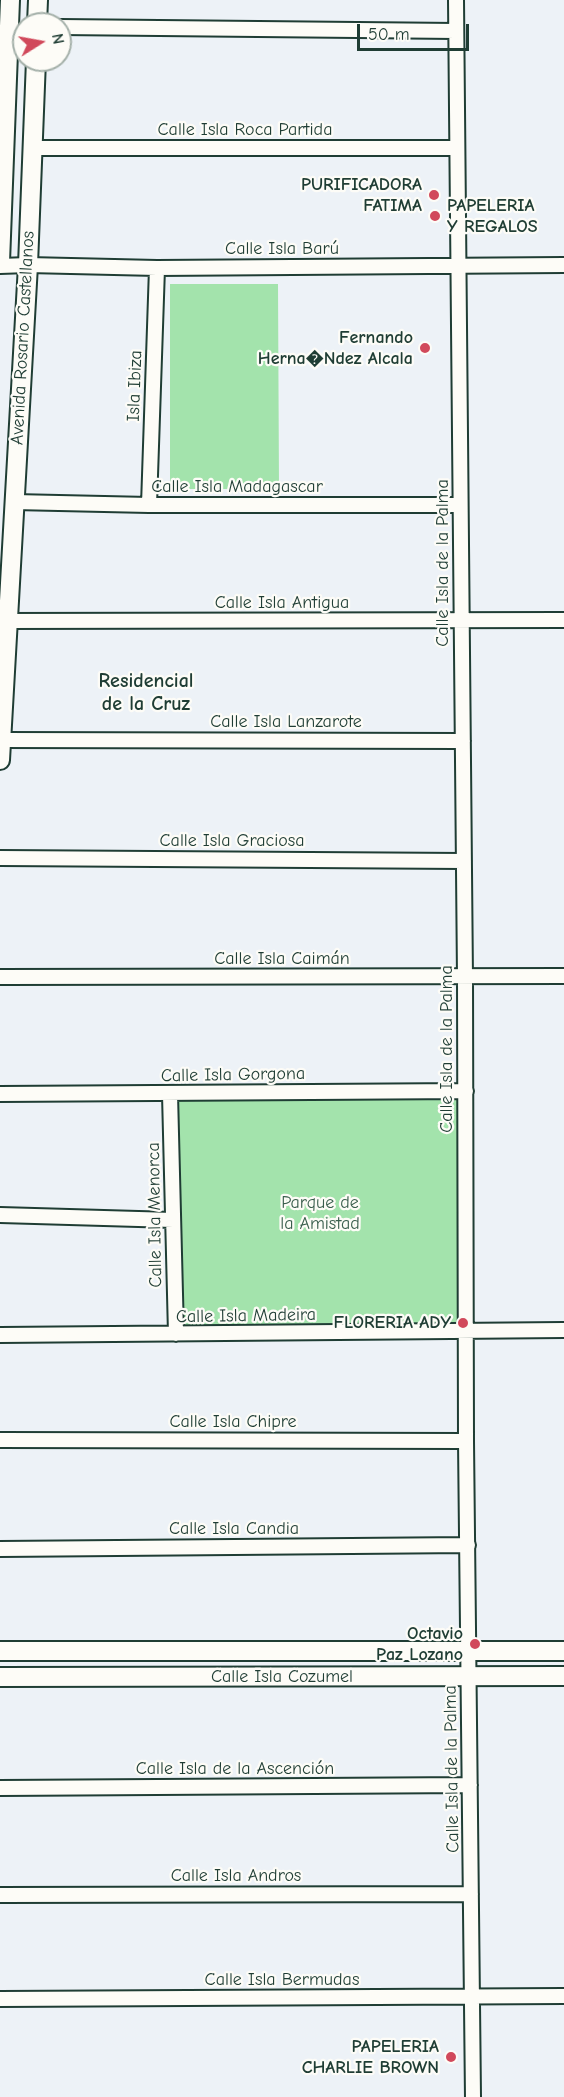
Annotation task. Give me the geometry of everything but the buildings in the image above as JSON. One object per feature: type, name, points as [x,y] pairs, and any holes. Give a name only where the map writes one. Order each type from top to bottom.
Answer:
[{"type":"street","name":"Avenida Rosario Castellanos","points":[[0,262],[10,0]]},
{"type":"street","name":"Calle Isla de la Palma","points":[[456,0],[473,2097]]},
{"type":"street","points":[[72,27],[456,31]]},
{"type":"street","name":"Avenida Rosario Castellanos","points":[[0,760],[3,621],[14,502],[28,265],[36,72]]},
{"type":"street","name":"Calle Isla Roca Partida","points":[[33,148],[457,148]]},
{"type":"street","name":"Calle Isla Barú","points":[[0,266],[157,268],[564,265]]},
{"type":"street","name":"Isla Ibiza","points":[[149,505],[157,268]]},
{"type":"street","name":"Calle Isla Madagascar","points":[[14,502],[149,505],[460,505]]},
{"type":"street","name":"Calle Isla Antigua","points":[[3,621],[564,620]]},
{"type":"street","name":"Calle Isla Lanzarote","points":[[1,740],[463,741]]},
{"type":"street","name":"Calle Isla Graciosa","points":[[0,858],[464,861]]},
{"type":"street","name":"Calle Isla Caimán","points":[[0,978],[564,976]]},
{"type":"street","name":"Calle Isla Gorgona","points":[[0,1094],[466,1091]]},
{"type":"street","name":"Calle Isla Menorca","points":[[170,1094],[176,1334]]},
{"type":"street","points":[[0,1215],[173,1220]]},
{"type":"street","name":"Calle Isla Madeira","points":[[0,1335],[564,1330]]},
{"type":"street","name":"Calle Isla Chipre","points":[[0,1440],[466,1441]]},
{"type":"street","name":"Calle Isla Candia","points":[[0,1549],[468,1545]]},
{"type":"street","name":"Calle Isla Cozumel","points":[[0,1651],[564,1651]]},
{"type":"street","name":"Calle Isla Cozumel","points":[[0,1677],[564,1676]]},
{"type":"street","name":"Calle Isla de la Ascención","points":[[0,1788],[470,1785]]},
{"type":"street","name":"Calle Isla Andros","points":[[0,1895],[471,1894]]},
{"type":"street","name":"Calle Isla Bermudas","points":[[0,1999],[564,1996]]},
{"type":"green space","points":[[170,284],[278,284],[279,489],[170,489]]},
{"type":"green space","name":"Parque de la Amistad","points":[[461,1096],[461,1326],[181,1330],[175,1100]]},
{"type":"place","name":"PURIFICADORA FATIMA","points":[[434,195]]},
{"type":"place","name":"PAPELERIA Y REGALOS","points":[[435,216]]},
{"type":"place","name":"Fernando Herna�Ndez Alcala","points":[[425,348]]},
{"type":"place","name":"FLORERIA ADY","points":[[463,1323]]},
{"type":"place","name":"Octavio Paz Lozano","points":[[475,1644]]},
{"type":"place","name":"PAPELERIA CHARLIE BROWN","points":[[451,2057]]},
{"type":"district","name":"Residencial de la Cruz","points":[[146,692]]}]
